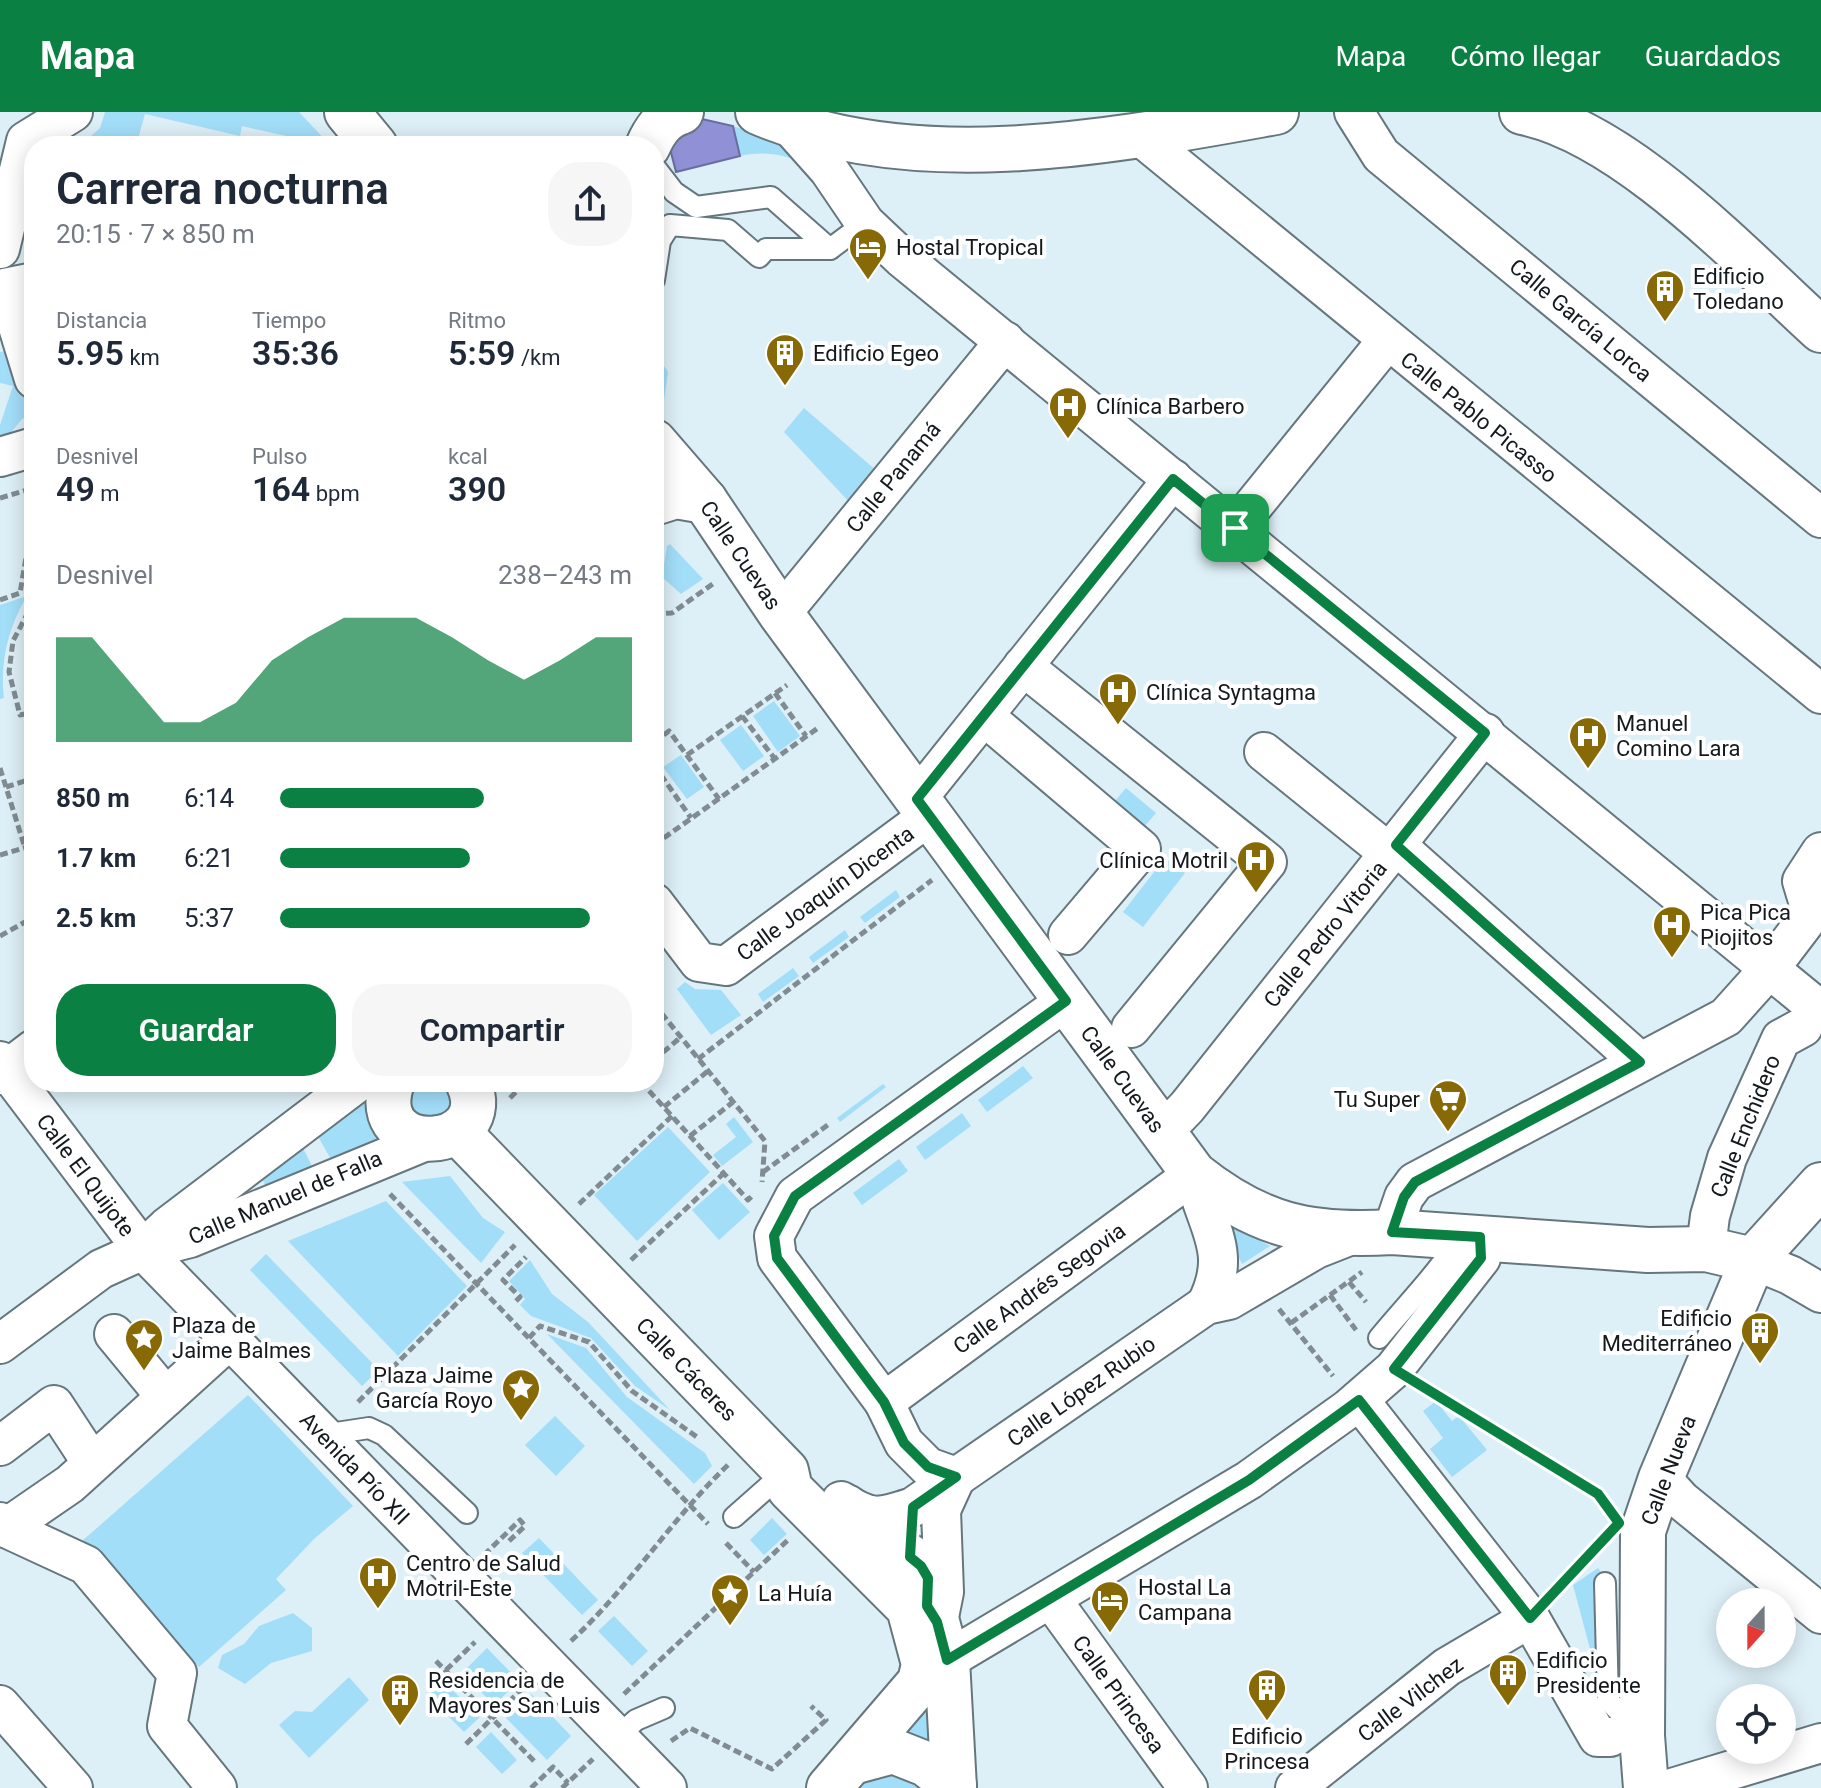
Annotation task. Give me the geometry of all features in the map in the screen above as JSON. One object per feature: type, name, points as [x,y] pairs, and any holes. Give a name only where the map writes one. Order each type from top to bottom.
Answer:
[{"type":"main road","points":[[347,112],[367,136]]},
{"type":"main road","points":[[643,112],[645,136]]},
{"type":"main road","points":[[651,136],[669,116],[681,112]]},
{"type":"main road","points":[[774,119],[888,144],[1022,150],[1140,136],[1230,116],[1276,112]]},
{"type":"main road","points":[[1522,112],[1537,115],[1596,143],[1662,187],[1821,330]]},
{"type":"main road","name":"Calle Cuevas","points":[[664,454],[705,501],[781,614],[1194,1174],[1253,1215],[1290,1227],[1372,1244],[1706,1249],[1753,1260]]},
{"type":"main road","points":[[664,500],[676,496],[705,501]]},
{"type":"main road","name":"Calle Cáceres","points":[[389,1092],[394,1121],[403,1131],[442,1136],[786,1471],[790,1489],[931,1630]]},
{"type":"main road","points":[[442,1136],[470,1114],[471,1092]]},
{"type":"main road","name":"Calle Nueva","points":[[1646,1788],[1626,1736],[1643,1531],[1661,1478],[1753,1260],[1821,1185]]},
{"type":"main road","name":"Calle López Rubio","points":[[786,1471],[814,1472],[864,1530],[910,1557]]},
{"type":"main road","points":[[910,1557],[921,1566],[928,1578],[927,1606],[954,1787]]},
{"type":"main road","points":[[842,1774],[920,1682],[923,1655],[931,1630]]},
{"type":"main road","points":[[842,1774],[893,1751],[926,1764],[954,1787]]},
{"type":"street","points":[[34,136],[73,112]]},
{"type":"street","name":"Calle García Lorca","points":[[1354,112],[1381,155],[1821,518]]},
{"type":"street","points":[[774,119],[829,170],[865,223],[902,258],[1770,968],[1814,1015]]},
{"type":"street","name":"Calle Pablo Picasso","points":[[1140,136],[1386,342],[1821,694]]},
{"type":"street","points":[[0,249],[24,149]]},
{"type":"street","points":[[14,289],[24,334]]},
{"type":"street","name":"Calle Panamá","points":[[781,614],[1005,341]]},
{"type":"street","points":[[1235,528],[1386,342]]},
{"type":"street","points":[[0,457],[24,450]]},
{"type":"street","name":"Calle Joaquín Dicenta","points":[[664,916],[699,962],[726,966],[923,808],[984,716],[1173,479]]},
{"type":"street","points":[[1023,666],[1267,862],[1131,1028]]},
{"type":"street","points":[[984,716],[1141,849],[1068,935]]},
{"type":"street","name":"Calle Pedro Vitoria","points":[[1163,1132],[1196,1095],[1485,733]]},
{"type":"street","points":[[1264,752],[1393,849],[1640,1062]]},
{"type":"street","points":[[1726,1017],[1770,968],[1816,907],[1802,881],[1821,852]]},
{"type":"street","points":[[931,1630],[944,1592],[941,1510],[956,1477],[928,1467],[904,1443],[884,1402],[777,1258],[774,1236],[795,1196],[1066,1001]]},
{"type":"street","points":[[1372,1244],[1415,1182],[1726,1017],[1775,1002],[1814,1015]]},
{"type":"street","name":"Calle Enchidero","points":[[1707,1239],[1727,1158],[1781,1039],[1814,1015]]},
{"type":"street","name":"Calle El Quijote","points":[[10,1064],[24,1084]]},
{"type":"street","name":"Calle El Quijote","points":[[30,1092],[143,1250]]},
{"type":"street","name":"Calle Manuel de Falla","points":[[143,1250],[167,1227],[345,1092]]},
{"type":"street","name":"Calle Manuel de Falla","points":[[0,1344],[101,1269],[143,1250],[190,1238],[442,1136]]},
{"type":"street","points":[[1194,1174],[1221,1264],[1217,1283],[1206,1305]]},
{"type":"street","name":"Calle Andrés Segovia","points":[[884,1402],[1194,1174]]},
{"type":"street","points":[[931,1630],[1051,1599],[1249,1480],[1354,1404],[1388,1351],[1481,1258],[1463,1243]]},
{"type":"street","name":"Calle López Rubio","points":[[841,1501],[863,1515],[881,1517],[913,1507],[1206,1305],[1229,1300],[1316,1249],[1372,1244]]},
{"type":"street","name":"Avenida Pío XII","points":[[143,1250],[230,1339],[336,1423],[667,1788]]},
{"type":"street","points":[[1753,1260],[1821,1292]]},
{"type":"street","points":[[114,1334],[166,1397]]},
{"type":"street","points":[[217,1788],[167,1726],[177,1673],[86,1565],[3,1525],[92,1463],[230,1339]]},
{"type":"street","points":[[1354,1404],[1530,1618],[1598,1737],[1626,1736]]},
{"type":"street","points":[[0,1446],[54,1405],[92,1463]]},
{"type":"street","points":[[1661,1478],[1681,1500],[1821,1614]]},
{"type":"street","points":[[910,1557],[913,1507]]},
{"type":"street","name":"Calle Princesa","points":[[1051,1599],[1188,1788]]},
{"type":"street","name":"Calle Vilchez","points":[[1295,1788],[1447,1667],[1530,1618]]},
{"type":"street","points":[[0,1705],[73,1788]]},
{"type":"street","points":[[1672,1788],[1821,1743]]},
{"type":"lane","points":[[664,179],[674,192],[696,207],[771,197],[830,249]]},
{"type":"lane","points":[[664,235],[670,225],[728,230],[759,257],[766,249],[830,249],[865,223]]},
{"type":"lane","points":[[336,1423],[369,1428],[384,1435],[467,1513]]},
{"type":"lane","points":[[734,1517],[786,1471]]},
{"type":"lane","points":[[1605,1583],[1608,1700],[1626,1736]]},
{"type":"lane","points":[[618,1737],[664,1708]]},
{"type":"path","points":[[0,498],[24,491]]},
{"type":"path","points":[[0,600],[20,593],[24,569]]},
{"type":"path","points":[[664,613],[672,613],[714,583]]},
{"type":"path","points":[[24,620],[13,641],[9,672],[20,715],[24,714]]},
{"type":"path","points":[[687,755],[787,685]]},
{"type":"path","points":[[775,693],[806,736]]},
{"type":"path","points":[[742,716],[775,759]]},
{"type":"path","points":[[664,838],[818,728]]},
{"type":"path","points":[[664,735],[669,731],[719,799]]},
{"type":"path","points":[[0,768],[24,845]]},
{"type":"path","points":[[664,779],[691,818]]},
{"type":"path","points":[[6,787],[24,781]]},
{"type":"path","points":[[0,855],[24,848]]},
{"type":"path","points":[[698,1059],[931,884],[935,875]]},
{"type":"path","points":[[0,936],[24,923]]},
{"type":"path","points":[[650,1092],[748,1200],[761,1187],[765,1141],[664,1016]]},
{"type":"path","points":[[664,1051],[681,1037]]},
{"type":"path","points":[[664,1107],[708,1071]]},
{"type":"path","points":[[690,1136],[733,1102]]},
{"type":"path","points":[[578,1205],[672,1116]]},
{"type":"path","points":[[763,1172],[829,1124]]},
{"type":"path","points":[[620,1249],[631,1260],[724,1173]]},
{"type":"path","points":[[381,1184],[710,1526]]},
{"type":"path","points":[[567,1193],[588,1216]]},
{"type":"path","points":[[1291,1323],[1349,1282],[1372,1244]]},
{"type":"path","points":[[336,1423],[508,1251]]},
{"type":"path","points":[[516,1301],[520,1297],[503,1280],[518,1265]]},
{"type":"path","points":[[1349,1282],[1366,1302]]},
{"type":"path","points":[[1330,1295],[1363,1339],[1388,1351],[1598,1494],[1619,1523]]},
{"type":"path","points":[[1273,1301],[1354,1404]]},
{"type":"path","points":[[529,1338],[540,1326],[589,1342],[632,1391],[708,1445]]},
{"type":"path","points":[[568,1644],[607,1608],[688,1503],[730,1463]]},
{"type":"path","points":[[475,1564],[520,1520],[525,1526],[509,1541]]},
{"type":"path","points":[[1530,1618],[1609,1534]]},
{"type":"path","points":[[721,1538],[754,1572]]},
{"type":"path","points":[[621,1697],[766,1561]]},
{"type":"path","points":[[446,1670],[468,1649]]},
{"type":"path","points":[[436,1661],[536,1763]]},
{"type":"path","points":[[466,1744],[524,1687]]},
{"type":"path","points":[[562,1788],[618,1737],[668,1744],[690,1728],[772,1769],[826,1720],[811,1706]]},
{"type":"path","points":[[531,1788],[553,1767],[568,1783]]},
{"type":"shaded area","points":[[105,112],[299,112],[322,136],[286,136],[242,126],[240,136],[145,114],[139,136],[91,136],[100,128]]},
{"type":"shaded area","points":[[733,126],[774,140],[806,164],[774,154],[740,156]]},
{"type":"shaded area","points":[[14,349],[24,382],[24,418],[0,446],[0,425],[13,386],[0,383],[0,352]]},
{"type":"shaded area","points":[[664,366],[668,372],[664,400]]},
{"type":"shaded area","points":[[804,408],[878,472],[851,504],[784,432]]},
{"type":"shaded area","points":[[670,544],[703,579],[681,594],[664,579],[667,546]]},
{"type":"shaded area","points":[[24,597],[7,645],[3,671],[4,698],[0,699],[0,605]]},
{"type":"shaded area","points":[[774,701],[800,736],[778,752],[753,716]]},
{"type":"shaded area","points":[[741,725],[764,756],[743,771],[720,740]]},
{"type":"shaded area","points":[[681,755],[704,787],[687,799],[664,766]]},
{"type":"shaded area","points":[[1126,788],[1156,813],[1144,827],[1114,802]]},
{"type":"shaded area","points":[[1165,858],[1185,873],[1143,927],[1123,912]]},
{"type":"shaded area","points":[[896,890],[900,897],[865,923],[860,917]]},
{"type":"shaded area","points":[[845,930],[849,937],[813,963],[809,957]]},
{"type":"shaded area","points":[[793,968],[799,976],[763,1002],[758,994]]},
{"type":"shaded area","points":[[685,982],[695,989],[721,990],[741,1015],[711,1035],[677,989]]},
{"type":"shaded area","points":[[1023,1066],[1033,1078],[987,1112],[978,1100]]},
{"type":"shaded area","points":[[883,1084],[886,1087],[840,1122],[837,1118]]},
{"type":"shaded area","points":[[350,1092],[371,1092],[399,1133],[338,1172],[310,1122]]},
{"type":"shaded area","points":[[408,1092],[457,1094],[442,1121],[412,1114]]},
{"type":"shaded area","points":[[962,1113],[971,1126],[925,1160],[916,1147]]},
{"type":"shaded area","points":[[734,1117],[753,1142],[722,1166],[713,1155],[736,1137],[726,1124]]},
{"type":"shaded area","points":[[668,1127],[710,1172],[637,1241],[594,1195]]},
{"type":"shaded area","points":[[295,1132],[320,1182],[275,1201],[254,1166]]},
{"type":"shaded area","points":[[899,1159],[908,1171],[862,1205],[853,1193]]},
{"type":"shaded area","points":[[450,1176],[483,1218],[505,1232],[481,1263],[402,1182]]},
{"type":"shaded area","points":[[723,1183],[750,1212],[719,1240],[692,1210]]},
{"type":"shaded area","points":[[386,1201],[467,1286],[398,1356],[288,1241]]},
{"type":"shaded area","points":[[1221,1220],[1270,1246],[1242,1264]]},
{"type":"shaded area","points":[[266,1254],[379,1370],[362,1386],[250,1270]]},
{"type":"shaded area","points":[[530,1260],[552,1294],[588,1322],[670,1410],[635,1386],[591,1338],[531,1316],[520,1305],[525,1299],[509,1281]]},
{"type":"shaded area","points":[[547,1334],[586,1348],[627,1397],[705,1453],[712,1466],[694,1484]]},
{"type":"shaded area","points":[[248,1395],[353,1506],[315,1538],[276,1579],[286,1590],[199,1667],[81,1542]]},
{"type":"shaded area","points":[[1436,1401],[1452,1421],[1459,1416],[1487,1450],[1452,1477],[1430,1449],[1443,1438],[1423,1411]]},
{"type":"shaded area","points":[[555,1416],[585,1446],[556,1476],[525,1445]]},
{"type":"shaded area","points":[[772,1518],[787,1534],[764,1555],[750,1540]]},
{"type":"shaded area","points":[[539,1538],[598,1600],[582,1615],[522,1553]]},
{"type":"shaded area","points":[[1598,1568],[1604,1576],[1597,1577],[1597,1675],[1573,1585]]},
{"type":"shaded area","points":[[293,1613],[312,1628],[312,1651],[271,1663],[245,1684],[218,1668],[222,1655],[244,1644],[259,1626]]},
{"type":"shaded area","points":[[614,1616],[648,1651],[632,1666],[598,1631]]},
{"type":"shaded area","points":[[487,1648],[519,1681],[494,1705],[462,1673]]},
{"type":"shaded area","points":[[349,1677],[369,1700],[309,1758],[279,1725],[295,1711],[312,1712]]},
{"type":"shaded area","points":[[934,1680],[940,1755],[898,1730]]},
{"type":"shaded area","points":[[443,1681],[480,1717],[464,1732],[428,1696]]},
{"type":"shaded area","points":[[531,1694],[571,1736],[547,1760],[506,1718]]},
{"type":"shaded area","points":[[491,1732],[517,1760],[502,1774],[476,1747]]},
{"type":"shaded area","points":[[886,1774],[906,1779],[918,1788],[855,1788],[862,1781]]},
{"type":"water","points":[[702,119],[733,126],[740,156],[676,172],[667,137],[685,123]]},
{"type":"place","name":"Hostal Tropical","points":[[868,281]]},
{"type":"place","name":"Edificio Toledano","points":[[1665,323]]},
{"type":"place","name":"Edificio Egeo","points":[[785,387]]},
{"type":"place","name":"Clínica Barbero","points":[[1068,440]]},
{"type":"place","name":"Clínica Syntagma","points":[[1118,726]]},
{"type":"place","name":"Manuel Comino Lara","points":[[1588,770]]},
{"type":"place","name":"Clínica Motril","points":[[1256,894]]},
{"type":"place","name":"Pica Pica Piojitos","points":[[1672,959]]},
{"type":"place","name":"Tu Super","points":[[1448,1133]]},
{"type":"place","name":"Edificio Mediterráneo","points":[[1760,1365]]},
{"type":"place","name":"Plaza de Jaime Balmes","points":[[144,1372]]},
{"type":"place","name":"Plaza Jaime García Royo","points":[[521,1422]]},
{"type":"place","name":"Centro de Salud Motril-Este","points":[[378,1610]]},
{"type":"place","name":"La Huía","points":[[730,1627]]},
{"type":"place","name":"Hostal La Campana","points":[[1110,1634]]},
{"type":"place","name":"Edificio Presidente","points":[[1508,1707]]},
{"type":"place","name":"Edificio Princesa","points":[[1267,1722]]},
{"type":"place","name":"Residencia de Mayores San Luis","points":[[400,1727]]},
{"type":"route","points":[[1173,479],[1235,528],[1485,733],[1396,845],[1640,1062],[1415,1182],[1404,1197],[1392,1232],[1480,1237],[1481,1258],[1394,1369],[1598,1494],[1619,1523],[1530,1618],[1359,1400],[1249,1480],[947,1660],[937,1622],[927,1606],[928,1578],[921,1566],[910,1557],[911,1535],[913,1507],[956,1477],[928,1467],[904,1443],[884,1402],[777,1258],[774,1236],[795,1196],[1066,1001],[917,799],[1173,479]]}]
